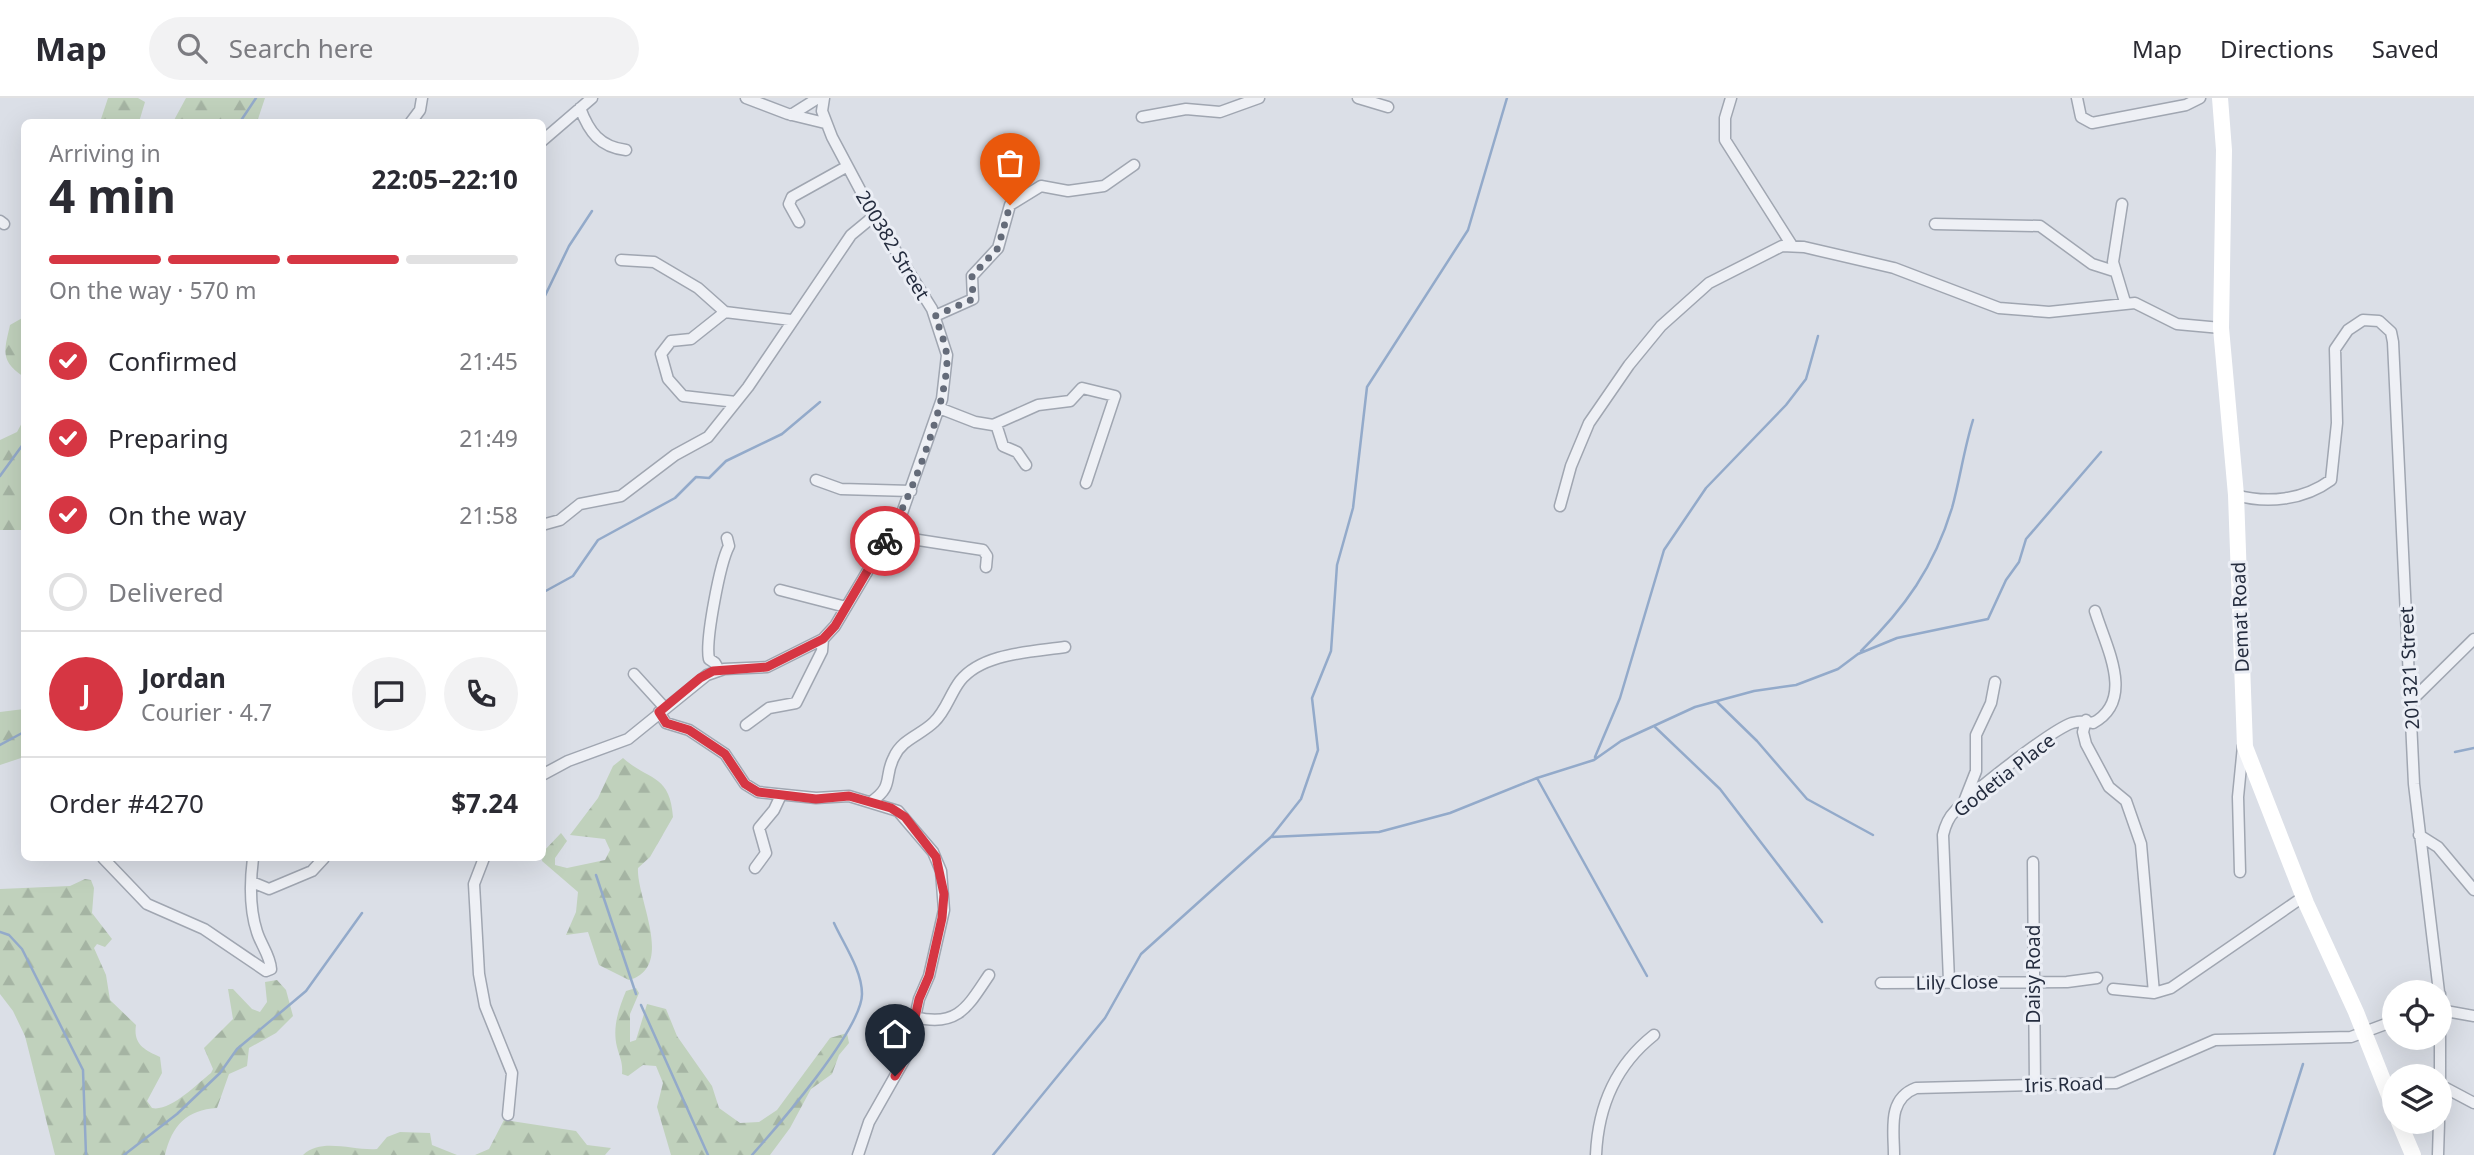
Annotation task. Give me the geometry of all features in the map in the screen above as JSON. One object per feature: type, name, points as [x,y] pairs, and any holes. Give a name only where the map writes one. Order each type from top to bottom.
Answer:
[{"type":"street","points":[[413,119],[420,110],[422,98]]},
{"type":"street","points":[[546,138],[592,98]]},
{"type":"street","points":[[746,98],[791,115],[825,123]]},
{"type":"street","points":[[1142,117],[1186,109],[1220,112],[1259,98]]},
{"type":"street","points":[[1358,98],[1388,107]]},
{"type":"street","points":[[1731,98],[1725,118],[1725,139],[1791,244]]},
{"type":"street","points":[[2077,98],[2081,117],[2092,123],[2186,105],[2200,98]]},
{"type":"street","name":"Demat Road","points":[[2221,98],[2224,150],[2221,328],[2236,495],[2244,737],[2251,765],[2303,897],[2365,1032],[2382,1077]]},
{"type":"street","points":[[791,115],[821,99]]},
{"type":"street","name":"200382 Street","points":[[719,670],[767,667],[823,639],[846,607],[894,528],[911,491],[939,408],[947,355],[935,316],[846,167],[825,123],[821,99]]},
{"type":"street","points":[[580,108],[595,138],[611,147],[626,150]]},
{"type":"street","points":[[935,316],[973,299],[972,276],[998,248],[1010,205],[1041,186],[1068,191],[1104,186],[1134,164]]},
{"type":"street","points":[[799,222],[789,204],[792,197],[846,167]]},
{"type":"street","points":[[2122,204],[2116,234],[2114,271],[2124,302]]},
{"type":"street","points":[[546,524],[560,520],[580,505],[612,500],[641,484],[660,465],[708,437],[790,327],[791,320],[851,235],[874,216]]},
{"type":"street","points":[[1936,224],[2040,226],[2092,264],[2114,271]]},
{"type":"street","points":[[1560,506],[1571,466],[1589,423],[1629,365],[1661,326],[1709,283],[1755,257],[1791,244],[1894,268],[2012,310],[2049,312],[2124,302],[2146,307],[2177,324],[2221,328]]},
{"type":"street","points":[[621,260],[654,262],[698,288],[725,312],[791,320]]},
{"type":"street","points":[[725,312],[691,340],[671,341],[661,354],[668,379],[683,396],[736,402]]},
{"type":"street","name":"201321 Street","points":[[2236,495],[2263,500],[2281,499],[2314,490],[2331,480],[2337,423],[2335,349],[2348,330],[2363,320],[2379,321],[2388,327],[2393,342],[2419,835],[2432,913],[2438,980]]},
{"type":"street","points":[[939,408],[975,422],[996,424],[1038,405],[1070,401],[1082,388],[1115,396],[1086,483]]},
{"type":"street","points":[[996,424],[1003,446],[1017,452],[1026,464]]},
{"type":"street","points":[[816,480],[841,489],[911,491]]},
{"type":"street","points":[[894,528],[912,539],[983,550],[988,556],[986,567]]},
{"type":"street","points":[[546,773],[568,761],[628,738],[700,678],[719,670],[709,659],[707,639],[724,558],[729,546],[727,538]]},
{"type":"street","points":[[780,590],[846,607]]},
{"type":"street","name":"Godetia Place","points":[[1949,981],[1943,835],[1946,823],[1962,804],[2067,726],[2086,720],[2093,723],[2105,717],[2114,705],[2116,687],[2095,611]]},
{"type":"street","points":[[746,725],[769,708],[796,703],[822,651],[823,639]]},
{"type":"street","points":[[2411,701],[2474,639]]},
{"type":"street","points":[[871,802],[889,785],[893,758],[900,747],[934,723],[957,685],[969,672],[1002,657],[1065,647]]},
{"type":"street","points":[[634,674],[662,709],[666,723],[689,730],[729,757],[750,788],[816,799],[849,796],[898,811],[933,852],[941,871],[944,911],[929,976],[915,1017],[907,1055],[869,1122],[858,1155]]},
{"type":"street","points":[[1962,804],[1976,774],[1976,734],[1991,704],[1995,681]]},
{"type":"street","points":[[2086,720],[2083,732],[2086,744],[2109,787],[2126,801],[2141,844],[2154,993]]},
{"type":"street","points":[[2241,872],[2238,797],[2244,737]]},
{"type":"street","points":[[755,868],[766,853],[759,828],[774,810],[781,795]]},
{"type":"street","points":[[2419,835],[2438,847],[2474,890]]},
{"type":"street","points":[[106,861],[147,904],[204,929],[266,971],[271,965],[253,919],[254,861]]},
{"type":"street","points":[[252,882],[269,889],[312,871],[321,861]]},
{"type":"street","points":[[483,861],[474,884],[479,974],[485,1006],[512,1073],[508,1115]]},
{"type":"street","name":"Daisy Road","points":[[2033,862],[2035,1085]]},
{"type":"street","points":[[2113,989],[2154,993],[2178,984],[2303,897]]},
{"type":"street","points":[[915,1017],[934,1022],[968,1008],[989,975]]},
{"type":"street","name":"Lily Close","points":[[1881,983],[2067,982],[2097,978]]},
{"type":"street","points":[[2452,1012],[2474,1016]]},
{"type":"street","name":"Iris Road","points":[[1894,1155],[1894,1111],[1900,1098],[1910,1090],[2116,1083],[2216,1040],[2338,1038],[2382,1026]]},
{"type":"street","points":[[1596,1155],[1601,1111],[1608,1093],[1633,1053],[1654,1035]]},
{"type":"street","points":[[2452,1092],[2474,1103]]},
{"type":"street","points":[[2404,1134],[2413,1155]]},
{"type":"street","points":[[2438,1155],[2439,1134]]},
{"type":"green space","points":[[108,98],[138,98],[145,102],[140,119],[101,119]]},
{"type":"green space","points":[[186,98],[265,98],[258,119],[175,119]]},
{"type":"green space","points":[[21,319],[21,375],[7,361],[5,349],[10,325]]},
{"type":"green space","points":[[21,425],[21,530],[0,530],[0,440],[17,432]]},
{"type":"green space","points":[[21,709],[21,758],[0,765],[0,712]]},
{"type":"green space","points":[[623,758],[657,780],[668,793],[673,817],[650,857],[638,868],[652,947],[650,961],[643,973],[629,980],[599,965],[588,932],[566,935],[576,912],[578,892],[542,861],[546,861],[546,849],[561,833],[567,841],[555,858],[555,865],[567,868],[605,860],[610,850],[605,839],[570,835],[598,798],[613,766]]},
{"type":"green space","points":[[85,879],[91,880],[94,888],[92,913],[112,939],[105,947],[97,944],[94,948],[106,975],[110,1000],[136,1025],[136,1037],[141,1046],[160,1057],[162,1073],[147,1101],[152,1108],[175,1102],[211,1073],[213,1069],[204,1048],[233,1019],[228,989],[233,989],[252,1009],[260,1012],[267,1002],[265,982],[277,980],[286,990],[293,1016],[276,1033],[249,1048],[247,1066],[229,1074],[217,1108],[197,1112],[182,1121],[172,1135],[165,1155],[55,1155],[25,1036],[13,1011],[0,994],[0,889],[70,886]]},
{"type":"green space","points":[[636,988],[639,993],[630,1014],[630,1042],[636,1040],[647,1004],[666,1009],[677,1036],[712,1086],[719,1108],[740,1123],[759,1122],[777,1110],[830,1038],[847,1033],[849,1043],[839,1055],[832,1074],[811,1089],[790,1128],[770,1155],[671,1155],[657,1107],[663,1083],[656,1066],[643,1065],[628,1076],[622,1074],[616,1025],[626,991]]},
{"type":"green space","points":[[504,1120],[576,1131],[587,1145],[611,1148],[605,1155],[475,1155],[489,1149]]},
{"type":"green space","points":[[400,1132],[430,1133],[432,1145],[457,1155],[303,1155],[310,1150],[328,1146],[377,1149],[387,1137]]},
{"type":"waterway","points":[[242,119],[256,98]]},
{"type":"waterway","points":[[993,1155],[1105,1018],[1141,954],[1271,837],[1301,799],[1318,750],[1312,698],[1331,651],[1337,565],[1353,508],[1367,387],[1468,230],[1507,98]]},
{"type":"waterway","points":[[546,294],[569,246],[592,211]]},
{"type":"waterway","points":[[1595,757],[1620,698],[1664,550],[1706,488],[1786,405],[1806,379],[1818,336]]},
{"type":"waterway","points":[[546,591],[573,576],[598,540],[675,498],[696,477],[709,478],[726,461],[782,434],[820,402]]},
{"type":"waterway","points":[[1861,651],[1891,619],[1927,568],[1952,508],[1973,420]]},
{"type":"waterway","points":[[0,476],[21,447]]},
{"type":"waterway","points":[[1271,837],[1379,832],[1450,813],[1537,778],[1594,760],[1621,741],[1695,707],[1754,691],[1796,685],[1838,669],[1858,654],[1897,638],[1988,619],[2006,580],[2019,562],[2026,539],[2101,452]]},
{"type":"waterway","points":[[1717,702],[1757,741],[1807,799],[1873,835]]},
{"type":"waterway","points":[[1654,726],[1720,789],[1822,922]]},
{"type":"waterway","points":[[0,745],[21,734]]},
{"type":"waterway","points":[[2455,752],[2474,748]]},
{"type":"waterway","points":[[1537,778],[1647,976]]},
{"type":"waterway","points":[[596,875],[636,994]]},
{"type":"waterway","points":[[124,1155],[177,1114],[220,1073],[237,1049],[306,991],[362,913]]},
{"type":"waterway","points":[[752,1155],[834,1053],[858,1010],[862,994],[859,976],[834,923]]},
{"type":"waterway","points":[[0,932],[9,935],[22,949],[83,1070],[86,1155]]},
{"type":"waterway","points":[[641,1005],[708,1155]]},
{"type":"waterway","points":[[2274,1155],[2303,1064]]},
{"type":"way so far","points":[[885,541],[902,513],[911,491],[945,386],[947,355],[935,316],[973,299],[972,276],[996,252],[1010,205]]},
{"type":"route","points":[[885,541],[835,626],[823,639],[767,667],[713,671],[700,678],[659,712],[666,723],[689,730],[729,757],[740,778],[750,788],[758,792],[816,799],[849,796],[891,808],[905,817],[933,852],[941,871],[944,911],[929,976],[919,999],[911,1045],[895,1076]]}]
